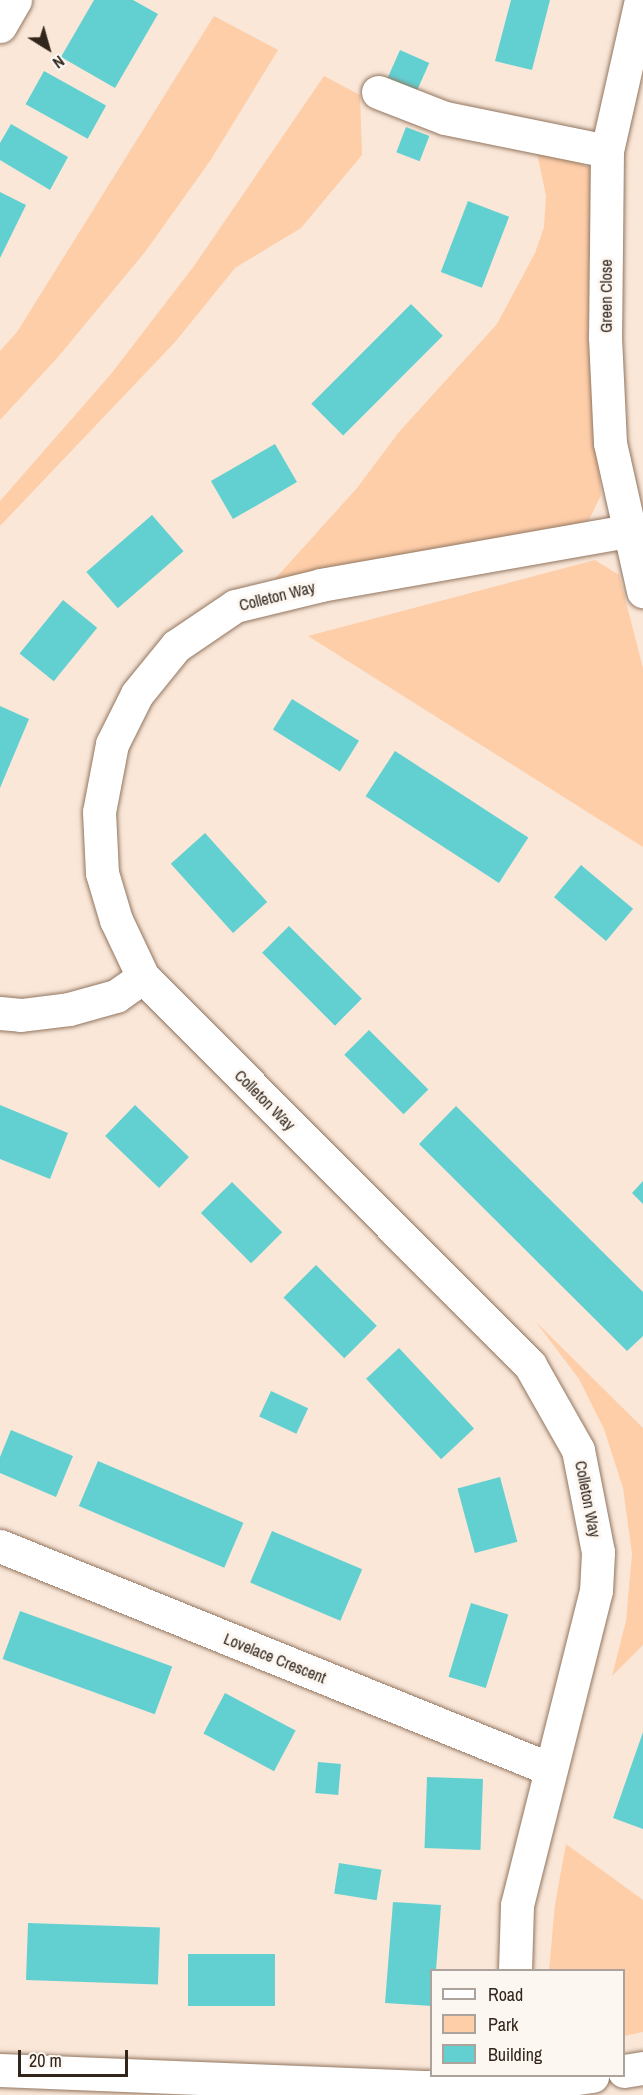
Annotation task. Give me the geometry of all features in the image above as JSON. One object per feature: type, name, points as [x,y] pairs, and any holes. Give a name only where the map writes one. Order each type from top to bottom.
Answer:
[{"type":"street","points":[[0,26],[15,0]]},
{"type":"street","name":"Green Close","points":[[641,0],[607,151],[605,337],[610,443],[643,591]]},
{"type":"street","points":[[378,92],[445,118],[607,151]]},
{"type":"street","name":"Colleton Way","points":[[515,1969],[517,1905],[596,1590],[598,1552],[578,1450],[530,1365],[143,977],[117,920],[102,873],[99,812],[112,744],[137,694],[176,646],[235,606],[321,585],[628,531]]},
{"type":"street","points":[[0,1012],[21,1015],[69,1009],[116,996],[143,977]]},
{"type":"street","name":"Lovelace Crescent","points":[[0,1546],[550,1769]]},
{"type":"street","points":[[625,2071],[643,2068]]},
{"type":"street","points":[[0,2070],[255,2082],[514,2081],[576,2077]]},
{"type":"green space","points":[[214,16],[278,50],[210,161],[145,252],[58,357],[0,420],[0,351],[17,332]]},
{"type":"green space","points":[[324,76],[360,95],[362,155],[301,228],[235,268],[176,341],[0,526],[0,501],[111,374],[194,266]]},
{"type":"green space","points":[[536,148],[563,154],[592,169],[588,338],[601,495],[589,520],[573,530],[265,590],[357,488],[399,432],[497,324],[535,253],[544,227],[546,196]]},
{"type":"green space","points":[[595,560],[619,575],[643,668],[643,847],[308,636]]},
{"type":"green space","points":[[536,1322],[643,1428],[643,1645],[612,1676],[626,1621],[632,1554],[623,1488],[604,1429],[579,1379]]},
{"type":"green space","points":[[566,1844],[643,1900],[643,2032],[625,2036],[625,1969],[549,1969],[555,1904]]},
{"type":"building","points":[[94,0],[133,0],[158,14],[115,88],[61,57]]},
{"type":"building","points":[[511,0],[550,0],[532,70],[495,61]]},
{"type":"building","points":[[400,50],[429,63],[417,90],[388,77]]},
{"type":"building","points":[[44,71],[106,105],[88,139],[26,104]]},
{"type":"building","points":[[11,124],[68,157],[50,190],[0,160],[0,143]]},
{"type":"building","points":[[406,127],[429,136],[420,161],[396,152]]},
{"type":"building","points":[[0,192],[26,205],[0,258]]},
{"type":"building","points":[[468,201],[509,217],[482,288],[441,272]]},
{"type":"building","points":[[411,304],[443,336],[343,436],[311,404]]},
{"type":"building","points":[[275,444],[297,482],[233,519],[211,481]]},
{"type":"building","points":[[152,515],[183,551],[118,608],[86,572]]},
{"type":"building","points":[[63,600],[97,628],[54,681],[20,654]]},
{"type":"building","points":[[292,699],[359,741],[340,771],[273,730]]},
{"type":"building","points":[[0,706],[29,719],[0,788]]},
{"type":"building","points":[[395,751],[528,838],[499,883],[366,796]]},
{"type":"building","points":[[205,833],[267,902],[233,933],[171,864]]},
{"type":"building","points":[[581,865],[633,909],[606,941],[554,897]]},
{"type":"building","points":[[289,926],[362,999],[335,1026],[262,953]]},
{"type":"building","points":[[369,1030],[428,1089],[404,1114],[344,1055]]},
{"type":"building","points":[[0,1105],[68,1133],[50,1179],[0,1159]]},
{"type":"building","points":[[135,1105],[189,1157],[159,1188],[105,1136]]},
{"type":"building","points":[[456,1106],[643,1292],[643,1336],[627,1351],[419,1144]]},
{"type":"building","points":[[643,1181],[643,1204],[632,1193]]},
{"type":"building","points":[[232,1182],[282,1232],[251,1263],[201,1213]]},
{"type":"building","points":[[316,1265],[377,1326],[344,1358],[283,1298]]},
{"type":"building","points":[[399,1348],[474,1428],[441,1459],[366,1379]]},
{"type":"building","points":[[271,1391],[308,1408],[296,1434],[259,1416]]},
{"type":"building","points":[[11,1430],[73,1456],[56,1497],[0,1473],[0,1457]]},
{"type":"building","points":[[98,1461],[243,1523],[224,1568],[79,1506]]},
{"type":"building","points":[[500,1477],[517,1542],[475,1553],[457,1488]]},
{"type":"building","points":[[272,1531],[362,1569],[340,1621],[250,1583]]},
{"type":"building","points":[[471,1603],[508,1614],[486,1688],[448,1677]]},
{"type":"building","points":[[20,1611],[172,1666],[155,1714],[3,1659]]},
{"type":"building","points":[[225,1693],[296,1731],[274,1771],[203,1734]]},
{"type":"building","points":[[643,1732],[643,1829],[613,1818]]},
{"type":"building","points":[[318,1762],[341,1764],[338,1795],[315,1793]]},
{"type":"building","points":[[427,1777],[483,1779],[480,1850],[425,1848]]},
{"type":"building","points":[[339,1863],[381,1870],[377,1900],[334,1894]]},
{"type":"building","points":[[393,1902],[441,1905],[436,1969],[430,1969],[430,2006],[385,2003]]},
{"type":"building","points":[[28,1923],[160,1928],[158,1985],[26,1980]]},
{"type":"building","points":[[188,1954],[275,1954],[275,2006],[188,2006]]}]
